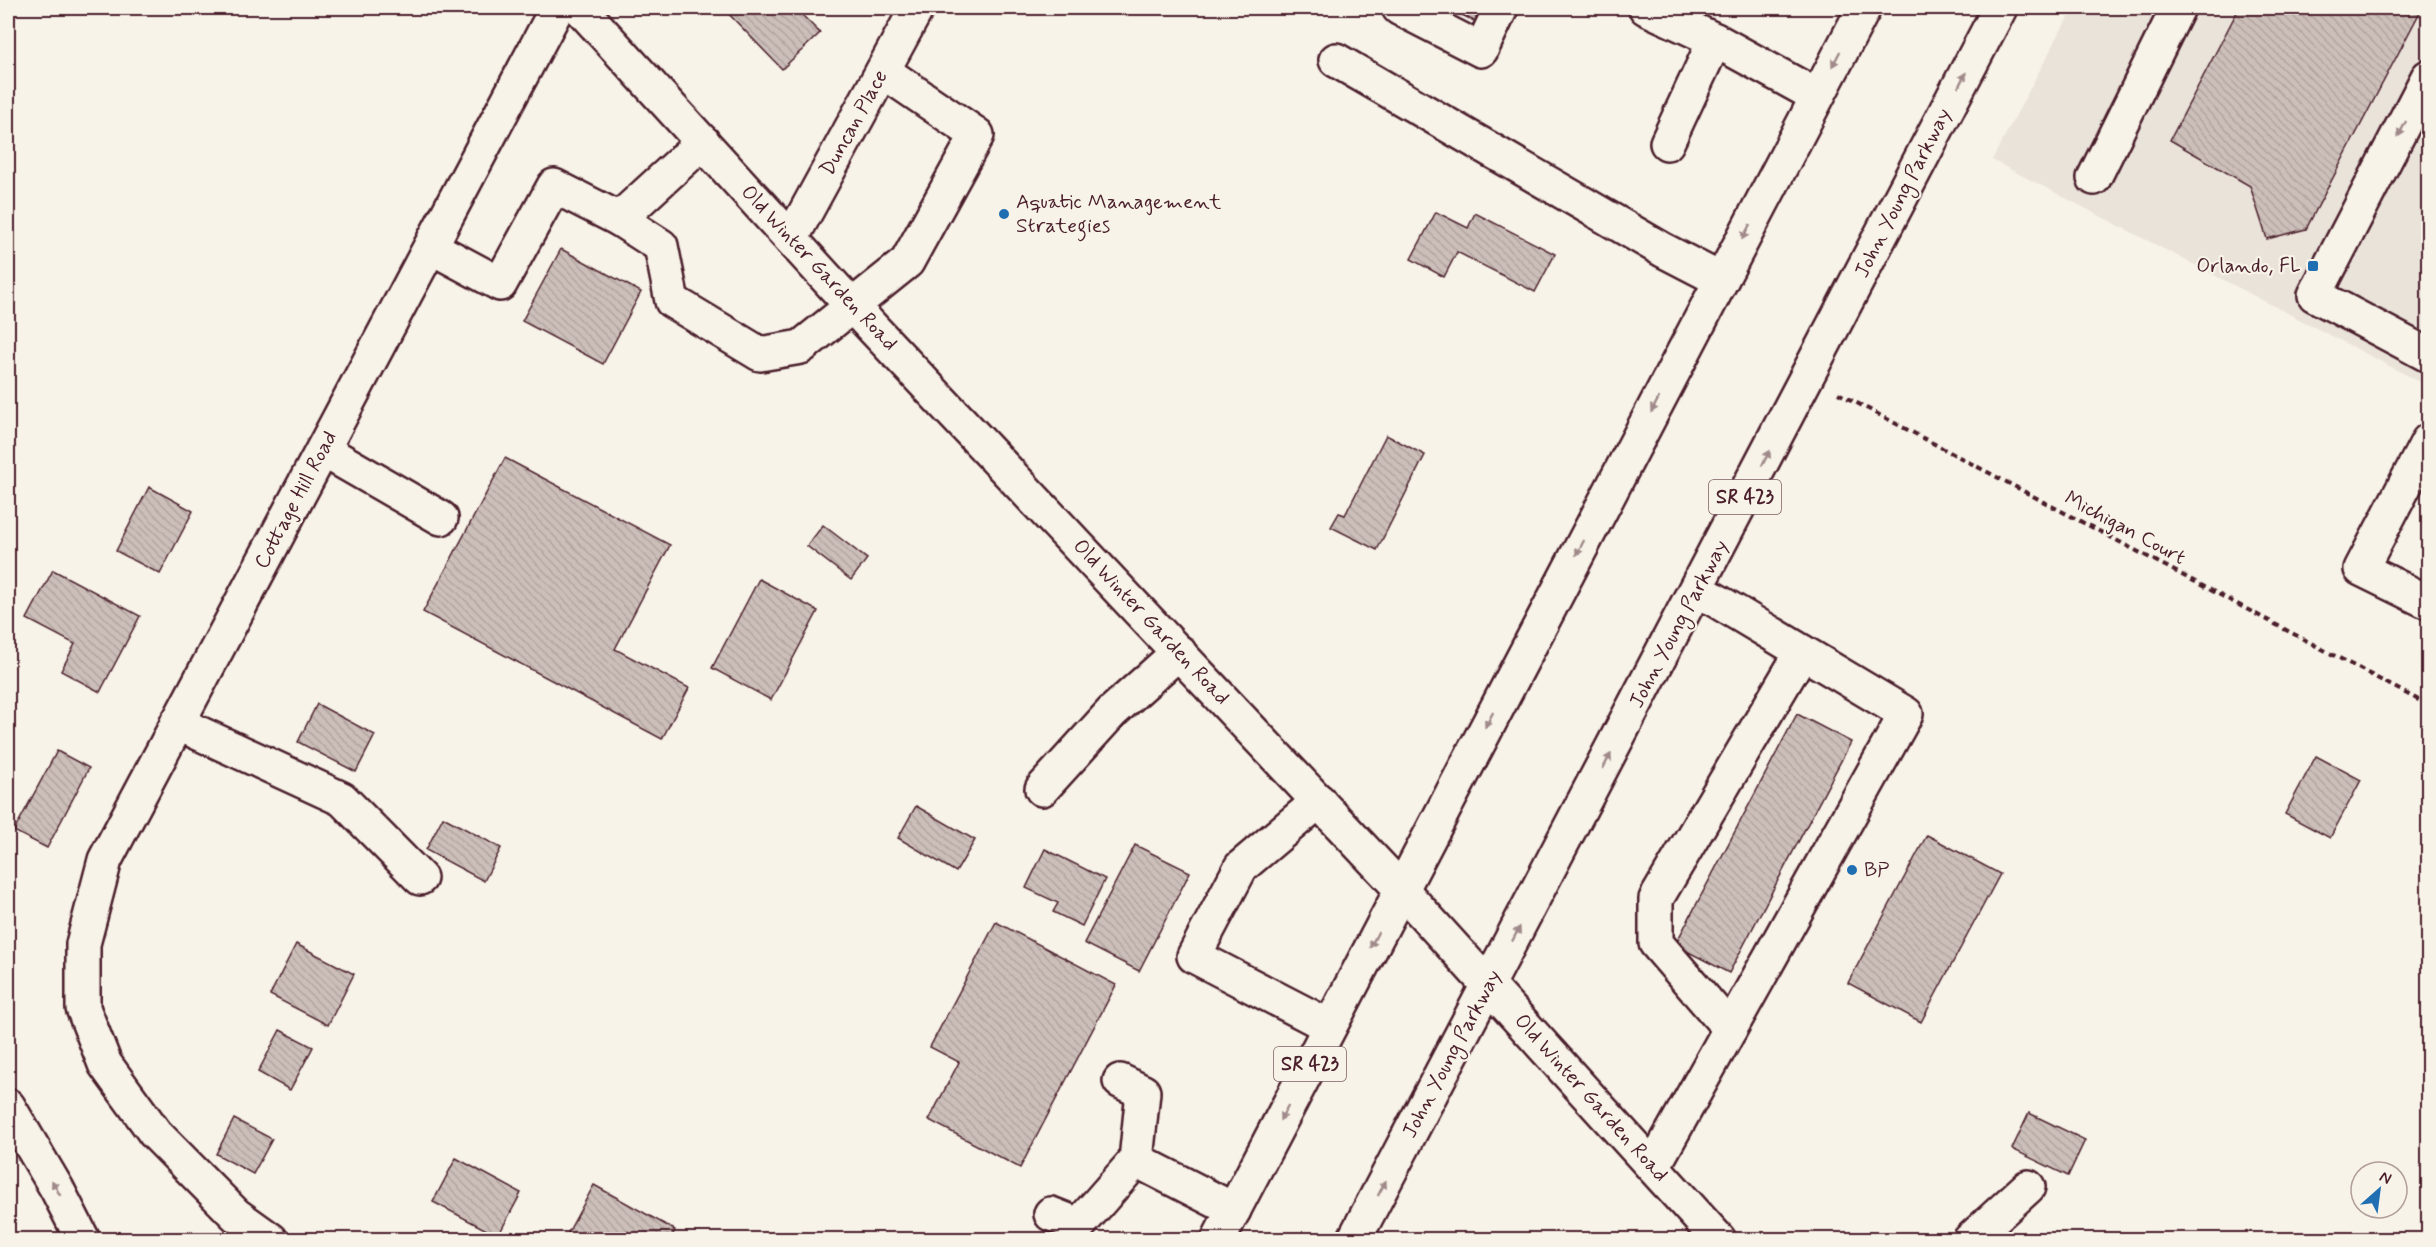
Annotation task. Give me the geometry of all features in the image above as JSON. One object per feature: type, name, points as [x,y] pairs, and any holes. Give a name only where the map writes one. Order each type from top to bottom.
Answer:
[{"type":"main road","name":"Cottage Hill Road","points":[[271,1239],[236,1215],[154,1133],[105,1064],[83,1008],[83,944],[105,860],[557,8]]},
{"type":"main road","name":"Old Winter Garden Road","points":[[580,8],[852,306],[1401,888],[1719,1239]]},
{"type":"main road","name":"Duncan Place","points":[[791,239],[917,8]]},
{"type":"main road","points":[[1399,8],[1481,50],[1501,8]]},
{"type":"main road","points":[[1646,8],[1715,40],[1817,96]]},
{"type":"main road","name":"SR 423","points":[[1218,1239],[1864,8]]},
{"type":"main road","name":"John Young Parkway","points":[[1354,1239],[2000,8]]},
{"type":"main road","points":[[2094,178],[2178,8]]},
{"type":"main road","points":[[1667,143],[1715,40]]},
{"type":"main road","points":[[1336,60],[1663,250],[1721,280]]},
{"type":"main road","points":[[431,247],[500,284],[554,186],[619,219],[661,246],[672,301],[760,354],[801,347],[907,262],[977,135],[883,70]]},
{"type":"main road","points":[[2428,77],[2315,295],[2428,355]]},
{"type":"main road","points":[[619,219],[703,142]]},
{"type":"main road","points":[[2428,441],[2361,569],[2428,602]]},
{"type":"main road","points":[[323,450],[441,518]]},
{"type":"main road","points":[[1653,1167],[1906,714],[1697,589]]},
{"type":"main road","points":[[1042,789],[1112,712],[1179,652]]},
{"type":"main road","points":[[1730,1029],[1656,943],[1656,899],[1802,652]]},
{"type":"main road","points":[[177,723],[342,799],[420,878]]},
{"type":"main road","points":[[1319,801],[1241,867],[1194,956],[1329,1026]]},
{"type":"main road","points":[[1051,1214],[1078,1225],[1136,1160],[1143,1092],[1120,1081]]},
{"type":"main road","points":[[8,1106],[57,1189],[83,1239]]},
{"type":"main road","points":[[1136,1160],[1234,1210]]},
{"type":"main road","points":[[1970,1239],[2028,1187]]},
{"type":"path","name":"Michigan Court","points":[[1808,377],[2428,705]]},
{"type":"shaded area","name":"Orlando, FL","points":[[2073,8],[2428,8],[2428,386],[1992,160]]},
{"type":"building","points":[[723,8],[795,8],[820,33],[782,69]]},
{"type":"building","points":[[1448,8],[1488,8],[1480,24]]},
{"type":"building","points":[[2239,8],[2422,8],[2306,229],[2267,239],[2250,186],[2170,140]]},
{"type":"building","points":[[1436,212],[1468,228],[1475,213],[1555,254],[1535,292],[1457,252],[1444,277],[1411,259]]},
{"type":"building","points":[[561,249],[641,292],[603,364],[522,321]]},
{"type":"building","points":[[1386,435],[1425,455],[1377,550],[1331,527],[1339,513],[1345,515]]},
{"type":"building","points":[[505,458],[670,545],[615,649],[689,688],[662,739],[423,612]]},
{"type":"building","points":[[149,487],[193,511],[160,574],[116,551]]},
{"type":"building","points":[[823,525],[867,559],[851,580],[807,546]]},
{"type":"building","points":[[53,570],[140,616],[100,692],[61,671],[75,644],[27,619]]},
{"type":"building","points":[[759,579],[818,611],[771,700],[712,668]]},
{"type":"building","points":[[317,704],[375,735],[356,772],[298,742]]},
{"type":"building","points":[[1797,714],[1851,742],[1729,973],[1675,945]]},
{"type":"building","points":[[57,751],[89,768],[47,848],[14,831]]},
{"type":"building","points":[[2316,756],[2361,780],[2330,838],[2285,814]]},
{"type":"building","points":[[916,806],[975,840],[956,872],[898,838]]},
{"type":"building","points":[[443,817],[501,848],[484,881],[426,850]]},
{"type":"building","points":[[1927,835],[2000,874],[1921,1022],[1848,983]]},
{"type":"building","points":[[1135,845],[1190,872],[1139,971],[1084,943]]},
{"type":"building","points":[[1045,849],[1105,879],[1082,926],[1053,912],[1058,903],[1026,888]]},
{"type":"building","points":[[996,922],[1116,985],[1020,1168],[929,1120],[959,1062],[930,1047]]},
{"type":"building","points":[[296,944],[354,974],[328,1025],[270,995]]},
{"type":"building","points":[[280,1030],[313,1047],[290,1090],[258,1072]]},
{"type":"building","points":[[2029,1113],[2085,1140],[2068,1176],[2012,1149]]},
{"type":"building","points":[[234,1119],[272,1139],[253,1174],[216,1154]]},
{"type":"building","points":[[456,1158],[521,1193],[498,1236],[433,1202]]},
{"type":"building","points":[[594,1185],[675,1230],[670,1240],[564,1240]]},
{"type":"place","name":"Aquatic Management Strategies","points":[[1004,214]]},
{"type":"place","name":"Orlando, FL","points":[[2313,266]]},
{"type":"place","name":"BP","points":[[1852,870]]}]
